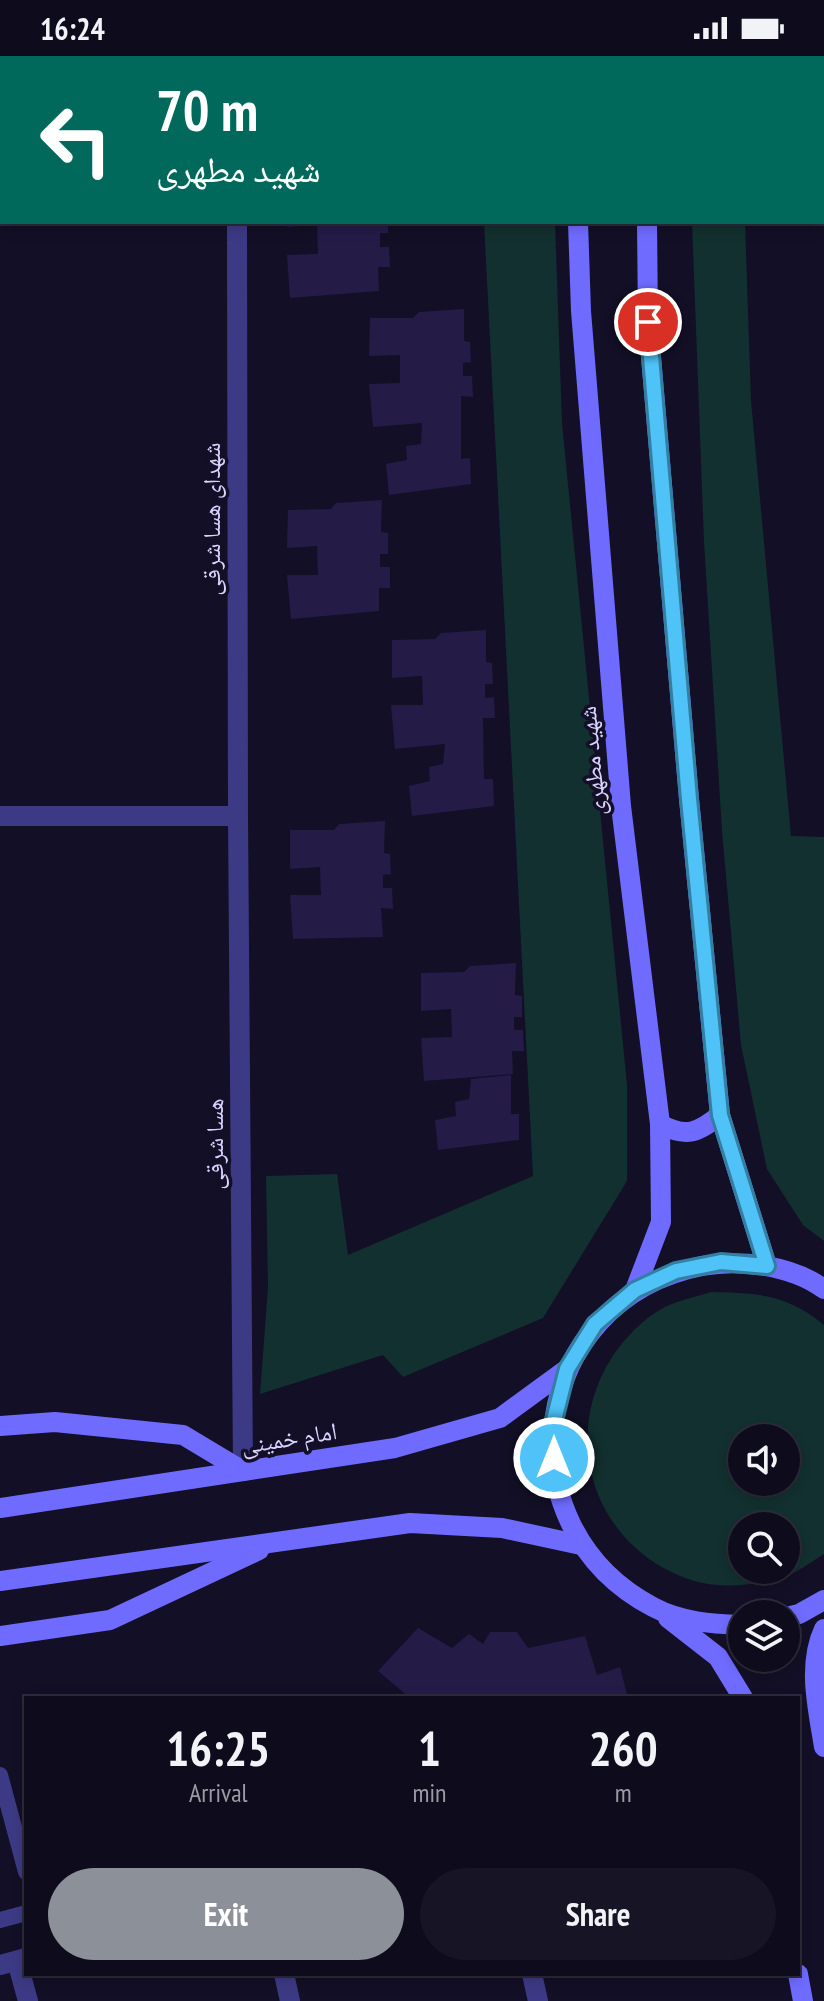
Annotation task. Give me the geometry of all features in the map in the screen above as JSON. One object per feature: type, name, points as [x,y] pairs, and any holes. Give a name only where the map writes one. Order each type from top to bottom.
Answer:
[{"type":"main road","name":"شهید مطهری","points":[[578,224],[581,311],[621,806],[660,1124],[661,1222],[635,1290]]},
{"type":"main road","points":[[647,224],[648,322],[720,1115],[767,1266]]},
{"type":"main road","points":[[660,1124],[675,1132],[700,1131],[720,1115]]},
{"type":"main road","points":[[742,1696],[718,1657],[614,1582],[581,1545],[557,1489],[552,1428],[567,1369],[595,1324],[635,1290],[676,1271],[721,1262],[767,1266],[815,1282],[824,1289]]},
{"type":"main road","name":"امام خمینی","points":[[0,1508],[395,1448],[500,1418],[567,1369]]},
{"type":"main road","points":[[0,1426],[55,1422],[183,1435],[243,1471]]},
{"type":"main road","points":[[0,1581],[410,1523],[502,1528],[581,1545]]},
{"type":"main road","points":[[0,1636],[110,1620],[279,1541]]},
{"type":"main road","points":[[800,1613],[824,1600]]},
{"type":"main road","points":[[655,1609],[702,1623],[728,1624]]},
{"type":"main road","points":[[824,1629],[819,1638],[814,1687],[824,1747]]},
{"type":"main road","points":[[798,1976],[803,2001]]},
{"type":"street","name":"شهدای هسا شرقی","points":[[237,224],[238,816]]},
{"type":"street","points":[[0,816],[238,816]]},
{"type":"street","name":"هسا شرقی","points":[[238,816],[243,1471]]},
{"type":"street","points":[[14,1961],[28,2001]]},
{"type":"street","points":[[284,1976],[290,2001]]},
{"type":"street","points":[[532,1976],[538,2001]]},
{"type":"lane","points":[[0,1775],[24,1865]]},
{"type":"lane","points":[[0,1920],[24,1914]]},
{"type":"green space","points":[[484,224],[555,224],[562,423],[627,1085],[627,1181],[543,1318],[403,1377],[383,1355],[260,1394],[268,1287],[266,1176],[337,1174],[348,1255],[533,1176]]},
{"type":"green space","points":[[692,224],[745,224],[751,401],[791,836],[824,837],[824,1241],[803,1225],[767,1169],[741,1045],[722,831],[704,542]]},
{"type":"green space","points":[[711,1292],[771,1297],[797,1307],[824,1325],[824,1554],[800,1569],[800,1512],[728,1512],[728,1584],[754,1584],[713,1585],[691,1580],[658,1565],[631,1543],[610,1517],[596,1488],[588,1456],[588,1422],[596,1389],[612,1357],[635,1329],[676,1302]]},
{"type":"building","points":[[287,224],[388,224],[388,233],[380,233],[380,247],[389,247],[390,267],[378,267],[379,291],[290,298],[287,255],[318,254],[317,225],[287,227]]},
{"type":"building","points":[[464,309],[464,341],[470,342],[471,362],[463,363],[463,376],[472,376],[473,397],[461,396],[461,459],[470,458],[471,484],[389,495],[386,464],[407,460],[406,446],[421,444],[422,423],[373,427],[369,384],[400,383],[400,355],[369,356],[370,318],[413,318],[419,312]]},
{"type":"building","points":[[382,500],[381,532],[388,533],[388,554],[380,554],[380,567],[390,567],[390,588],[379,588],[379,611],[291,619],[287,575],[318,575],[317,546],[287,548],[288,510],[331,509],[336,503]]},
{"type":"building","points":[[486,630],[486,662],[492,663],[493,684],[485,684],[485,698],[494,697],[495,718],[483,718],[484,779],[493,779],[494,806],[412,816],[409,786],[430,781],[429,767],[443,764],[445,744],[395,749],[391,705],[423,705],[422,676],[392,678],[392,640],[435,639],[441,633]]},
{"type":"building","points":[[385,821],[384,853],[390,854],[391,874],[383,875],[383,888],[392,888],[393,909],[381,908],[383,937],[293,939],[290,895],[321,895],[320,867],[290,869],[290,830],[334,830],[339,824]]},
{"type":"building","points":[[516,963],[515,995],[522,996],[522,1017],[514,1017],[514,1030],[523,1030],[524,1051],[512,1051],[513,1074],[424,1081],[421,1038],[452,1037],[451,1009],[421,1011],[421,973],[464,972],[470,966]]},
{"type":"building","points":[[511,1075],[511,1114],[519,1114],[519,1140],[438,1150],[435,1120],[456,1116],[455,1102],[469,1099],[471,1079]]},
{"type":"building","points":[[418,1628],[452,1648],[469,1634],[483,1644],[490,1632],[517,1632],[528,1648],[585,1636],[597,1675],[620,1667],[627,1696],[408,1696],[378,1671]]},
{"type":"route","points":[[554,1458],[552,1428],[567,1369],[595,1324],[635,1290],[676,1271],[721,1262],[767,1266],[720,1115],[648,322]]}]
